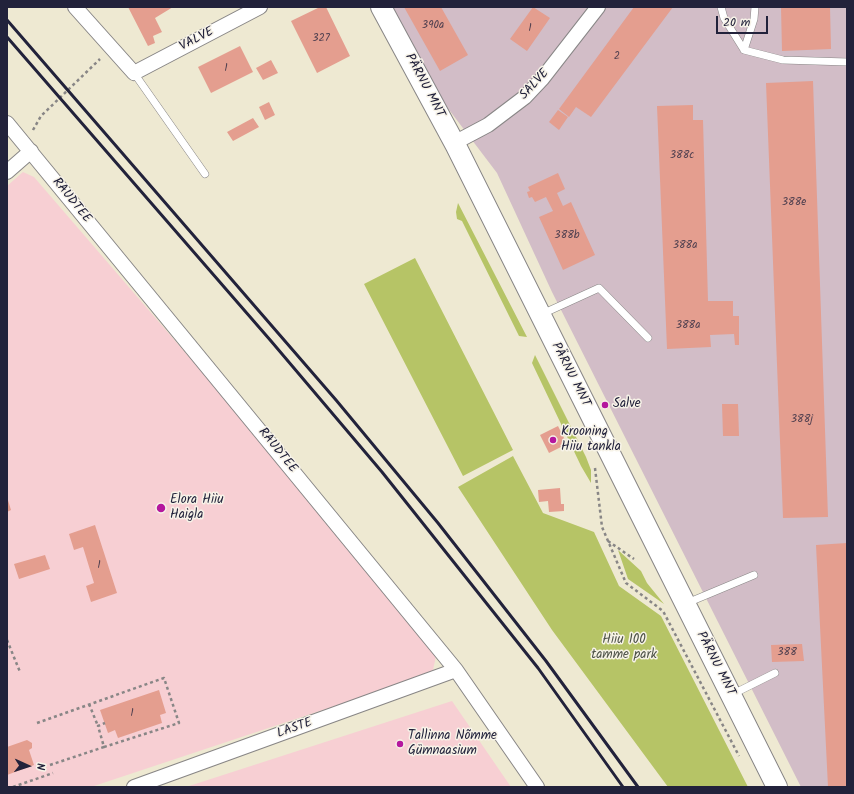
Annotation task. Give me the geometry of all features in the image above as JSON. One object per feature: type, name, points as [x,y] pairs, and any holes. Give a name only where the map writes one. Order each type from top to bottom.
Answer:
[{"type":"main road","name":"PÄRNU MNT","points":[[381,7],[454,143],[777,787]]},
{"type":"street","points":[[75,7],[134,73]]},
{"type":"street","name":"VALVE","points":[[134,73],[260,7]]},
{"type":"street","name":"SALVE","points":[[454,143],[488,125],[525,97],[542,79],[598,7]]},
{"type":"street","name":"RAUDTEE","points":[[7,123],[456,670],[537,787]]},
{"type":"street","points":[[7,172],[26,146]]},
{"type":"street","name":"LASTE","points":[[134,787],[456,670]]},
{"type":"lane","points":[[721,7],[724,18],[744,50],[783,60],[847,62]]},
{"type":"lane","points":[[744,50],[754,19],[755,7]]},
{"type":"lane","points":[[134,73],[205,174]]},
{"type":"lane","points":[[540,314],[599,288],[648,338]]},
{"type":"lane","points":[[685,604],[754,575]]},
{"type":"lane","points":[[731,695],[776,673]]},
{"type":"path","points":[[26,146],[32,131],[41,116],[111,49]]},
{"type":"path","points":[[595,465],[602,527],[626,583],[664,611],[740,759]]},
{"type":"path","points":[[608,541],[634,559]]},
{"type":"path","points":[[7,640],[20,672]]},
{"type":"path","points":[[37,723],[164,678],[179,723],[104,746],[50,765]]},
{"type":"path","points":[[89,704],[104,746]]},
{"type":"path","points":[[98,726],[105,723]]},
{"type":"path","points":[[13,787],[53,773]]},
{"type":"shaded area","points":[[381,7],[847,7],[847,787],[801,787],[552,292],[497,173],[406,53]]},
{"type":"shaded area","name":"Elora Hiiu Haigla","points":[[23,172],[34,177],[202,372],[429,643],[436,656],[433,670],[422,677],[91,787],[7,787],[7,186]]},
{"type":"shaded area","name":"Tallinna Nõmme Gümnaasium","points":[[452,701],[511,787],[186,787]]},
{"type":"green space","points":[[458,203],[527,337],[519,336],[462,221],[457,219],[456,212]]},
{"type":"green space","points":[[415,258],[513,450],[463,476],[364,284]]},
{"type":"green space","points":[[535,355],[586,457],[591,470],[591,483],[581,466],[532,363]]},
{"type":"green space","name":"Hiiu 100 tamme park","points":[[513,456],[543,513],[594,532],[619,586],[661,616],[748,787],[668,787],[552,630],[458,487]]},
{"type":"green space","points":[[618,550],[641,571],[647,583],[664,604],[628,579]]},
{"type":"building","points":[[128,7],[173,7],[155,18],[162,32],[153,36],[155,43],[148,46]]},
{"type":"building","points":[[320,7],[326,7],[350,56],[317,73],[291,21]]},
{"type":"building","points":[[404,7],[441,7],[468,55],[440,71]]},
{"type":"building","points":[[533,7],[550,18],[527,51],[510,39]]},
{"type":"building","points":[[634,7],[673,7],[591,117],[576,107],[569,117],[559,109]]},
{"type":"building","points":[[781,7],[830,7],[831,49],[782,51]]},
{"type":"building","points":[[240,46],[253,72],[211,93],[198,67]]},
{"type":"building","points":[[271,60],[278,73],[263,80],[256,68]]},
{"type":"building","points":[[813,81],[828,517],[783,518],[766,83]]},
{"type":"building","points":[[269,102],[275,115],[265,120],[259,107]]},
{"type":"building","points":[[693,105],[693,120],[703,120],[708,301],[733,301],[733,316],[739,316],[739,345],[735,345],[734,334],[710,335],[711,347],[667,349],[657,106]]},
{"type":"building","points":[[558,110],[568,117],[559,130],[549,122]]},
{"type":"building","points":[[253,118],[259,127],[233,141],[227,132]]},
{"type":"building","points":[[558,173],[565,189],[557,193],[563,206],[571,202],[595,255],[563,270],[539,217],[553,211],[546,197],[535,202],[532,197],[529,198],[527,192],[530,191],[528,187]]},
{"type":"building","points":[[722,404],[738,404],[739,436],[723,436]]},
{"type":"building","name":"Krooning Hiiu tankla","points":[[558,426],[567,444],[549,453],[540,435]]},
{"type":"building","points":[[560,488],[561,504],[564,504],[564,511],[549,512],[548,501],[539,502],[538,490]]},
{"type":"building","points":[[7,497],[11,510],[7,512]]},
{"type":"building","points":[[95,525],[117,593],[91,602],[86,586],[94,583],[83,547],[74,550],[69,534]]},
{"type":"building","points":[[847,543],[847,787],[828,787],[816,545]]},
{"type":"building","points":[[45,555],[50,569],[19,579],[14,564]]},
{"type":"building","points":[[802,644],[804,661],[772,662],[771,645]]},
{"type":"building","points":[[159,690],[166,713],[160,715],[162,723],[118,738],[115,730],[108,733],[100,710]]},
{"type":"building","points":[[27,740],[32,743],[32,748],[29,750],[34,765],[7,775],[7,747]]},
{"type":"railway","points":[[7,20],[336,400],[438,523],[546,661],[638,787]]},
{"type":"railway","points":[[7,37],[271,341],[382,472],[538,668],[623,787]]},
{"type":"place","name":"Salve","points":[[605,405]]},
{"type":"place","name":"Krooning Hiiu tankla","points":[[553,440]]},
{"type":"place","name":"Elora Hiiu Haigla","points":[[161,508]]},
{"type":"place","name":"Tallinna Nõmme Gümnaasium","points":[[400,744]]}]
